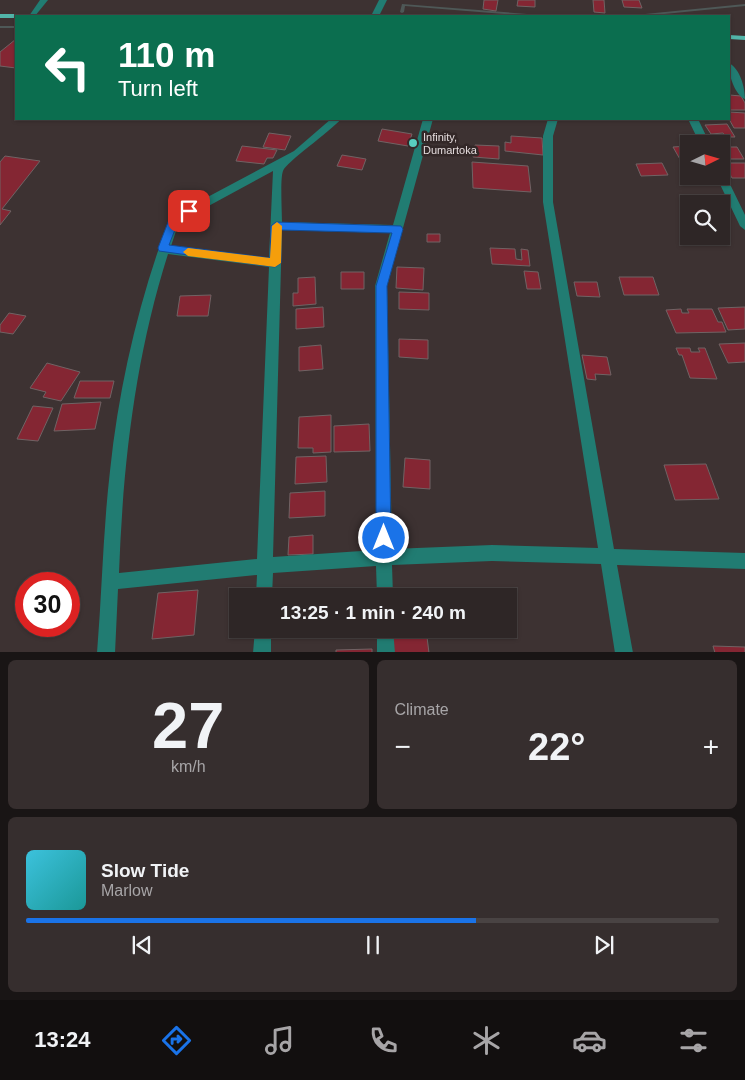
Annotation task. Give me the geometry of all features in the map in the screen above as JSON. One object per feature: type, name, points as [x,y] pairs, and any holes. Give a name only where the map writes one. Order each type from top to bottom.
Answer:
[{"type":"main road","points":[[0,16],[15,16]]},
{"type":"main road","points":[[730,37],[745,38]]},
{"type":"street","points":[[32,15],[44,0]]},
{"type":"street","points":[[376,15],[383,0]]},
{"type":"street","points":[[730,68],[745,96]]},
{"type":"street","points":[[265,588],[278,169],[335,120]]},
{"type":"street","points":[[385,588],[381,286],[428,120]]},
{"type":"street","points":[[553,120],[548,136],[548,202],[624,652]]},
{"type":"street","points":[[693,120],[701,135]]},
{"type":"street","points":[[106,652],[120,446],[131,372],[148,299],[163,248],[174,220],[297,153]]},
{"type":"street","points":[[725,185],[745,226]]},
{"type":"street","points":[[276,226],[398,229]]},
{"type":"street","points":[[163,248],[275,263]]},
{"type":"street","points":[[111,582],[266,566],[492,553],[608,555],[745,561]]},
{"type":"street","points":[[262,652],[263,638]]},
{"type":"street","points":[[385,638],[386,652]]},
{"type":"building","points":[[484,0],[498,0],[496,11],[483,9]]},
{"type":"building","points":[[518,0],[535,0],[535,7],[517,6]]},
{"type":"building","points":[[593,0],[604,0],[605,13],[594,12]]},
{"type":"building","points":[[622,0],[639,0],[642,8],[624,7]]},
{"type":"building","points":[[15,40],[15,68],[0,66],[0,52]]},
{"type":"building","points":[[730,95],[741,96],[745,103],[745,110],[730,110]]},
{"type":"building","points":[[730,112],[745,113],[745,128],[734,128],[730,120]]},
{"type":"building","points":[[727,124],[735,137],[730,137],[730,135],[724,135],[723,133],[711,134],[705,125]]},
{"type":"building","points":[[382,129],[412,134],[408,146],[378,141]]},
{"type":"building","points":[[269,133],[291,136],[285,150],[263,147]]},
{"type":"building","points":[[511,136],[542,138],[543,155],[505,151],[505,142],[511,143]]},
{"type":"building","points":[[475,145],[499,146],[499,159],[473,157]]},
{"type":"building","points":[[242,146],[277,150],[273,158],[267,158],[264,164],[236,161]]},
{"type":"building","points":[[673,147],[680,147],[680,159]]},
{"type":"building","points":[[730,147],[737,147],[744,159],[730,159]]},
{"type":"building","points":[[342,155],[366,159],[362,170],[337,166]]},
{"type":"building","points":[[5,156],[40,161],[2,209],[11,211],[0,225],[0,162]]},
{"type":"building","points":[[472,162],[528,166],[531,192],[473,188]]},
{"type":"building","points":[[662,163],[668,175],[641,176],[636,164]]},
{"type":"building","points":[[730,163],[745,163],[745,178],[732,178]]},
{"type":"building","points":[[427,234],[440,234],[440,242],[427,242]]},
{"type":"building","points":[[490,248],[515,249],[516,259],[522,260],[521,249],[528,250],[530,266],[492,264]]},
{"type":"building","points":[[397,267],[424,268],[423,290],[396,288]]},
{"type":"building","points":[[524,271],[538,272],[541,289],[527,289]]},
{"type":"building","points":[[341,272],[364,272],[364,289],[341,289]]},
{"type":"building","points":[[315,277],[316,304],[293,306],[293,293],[298,293],[298,278]]},
{"type":"building","points":[[619,277],[653,277],[659,295],[624,295]]},
{"type":"building","points":[[574,282],[597,282],[600,297],[577,296]]},
{"type":"building","points":[[399,292],[429,293],[429,310],[399,309]]},
{"type":"building","points":[[211,295],[208,316],[177,316],[180,296]]},
{"type":"building","points":[[323,307],[324,327],[296,329],[296,309]]},
{"type":"building","points":[[745,307],[745,329],[728,330],[718,308]]},
{"type":"building","points":[[681,309],[682,313],[689,313],[687,309],[712,309],[718,322],[722,322],[726,332],[676,333],[666,310]]},
{"type":"building","points":[[9,313],[26,316],[13,334],[0,332],[0,325]]},
{"type":"building","points":[[399,339],[428,340],[428,359],[399,357]]},
{"type":"building","points":[[745,343],[745,362],[728,363],[719,344]]},
{"type":"building","points":[[321,345],[323,369],[299,371],[299,347]]},
{"type":"building","points":[[676,348],[690,348],[691,352],[700,352],[698,348],[705,348],[717,379],[690,378],[682,355],[679,355]]},
{"type":"building","points":[[582,355],[607,357],[611,375],[595,374],[596,380],[587,379]]},
{"type":"building","points":[[47,363],[80,372],[61,401],[43,397],[46,392],[30,388]]},
{"type":"building","points":[[80,381],[114,381],[110,398],[74,398]]},
{"type":"building","points":[[101,402],[95,429],[54,431],[62,404]]},
{"type":"building","points":[[33,406],[53,408],[38,441],[17,439]]},
{"type":"building","points":[[331,415],[331,452],[313,453],[313,448],[298,448],[299,417]]},
{"type":"building","points":[[369,424],[370,451],[334,452],[334,426]]},
{"type":"building","points":[[326,456],[327,482],[295,484],[296,457]]},
{"type":"building","points":[[405,458],[430,460],[430,489],[403,487]]},
{"type":"building","points":[[706,464],[719,499],[675,500],[664,465]]},
{"type":"building","points":[[325,491],[325,516],[289,518],[290,493]]},
{"type":"building","points":[[313,535],[313,554],[288,555],[289,537]]},
{"type":"building","points":[[198,590],[194,635],[152,639],[158,593]]},
{"type":"building","points":[[390,638],[427,638],[429,652],[391,652]]},
{"type":"building","points":[[713,646],[745,647],[745,652],[715,652]]},
{"type":"building","points":[[372,649],[372,652],[336,652],[336,650]]},
{"type":"waterway","points":[[402,12],[403,5],[528,15]]},
{"type":"waterway","points":[[645,15],[745,5]]},
{"type":"waterway","points":[[0,27],[15,27]]},
{"type":"slow traffic","points":[[188,252],[275,263],[277,226]]},
{"type":"place","name":"Infinity, Dumartoka","points":[[413,143]]},
{"type":"route","points":[[189,211],[174,220],[163,248],[275,263],[276,226],[398,229],[381,286],[384,538]]}]
